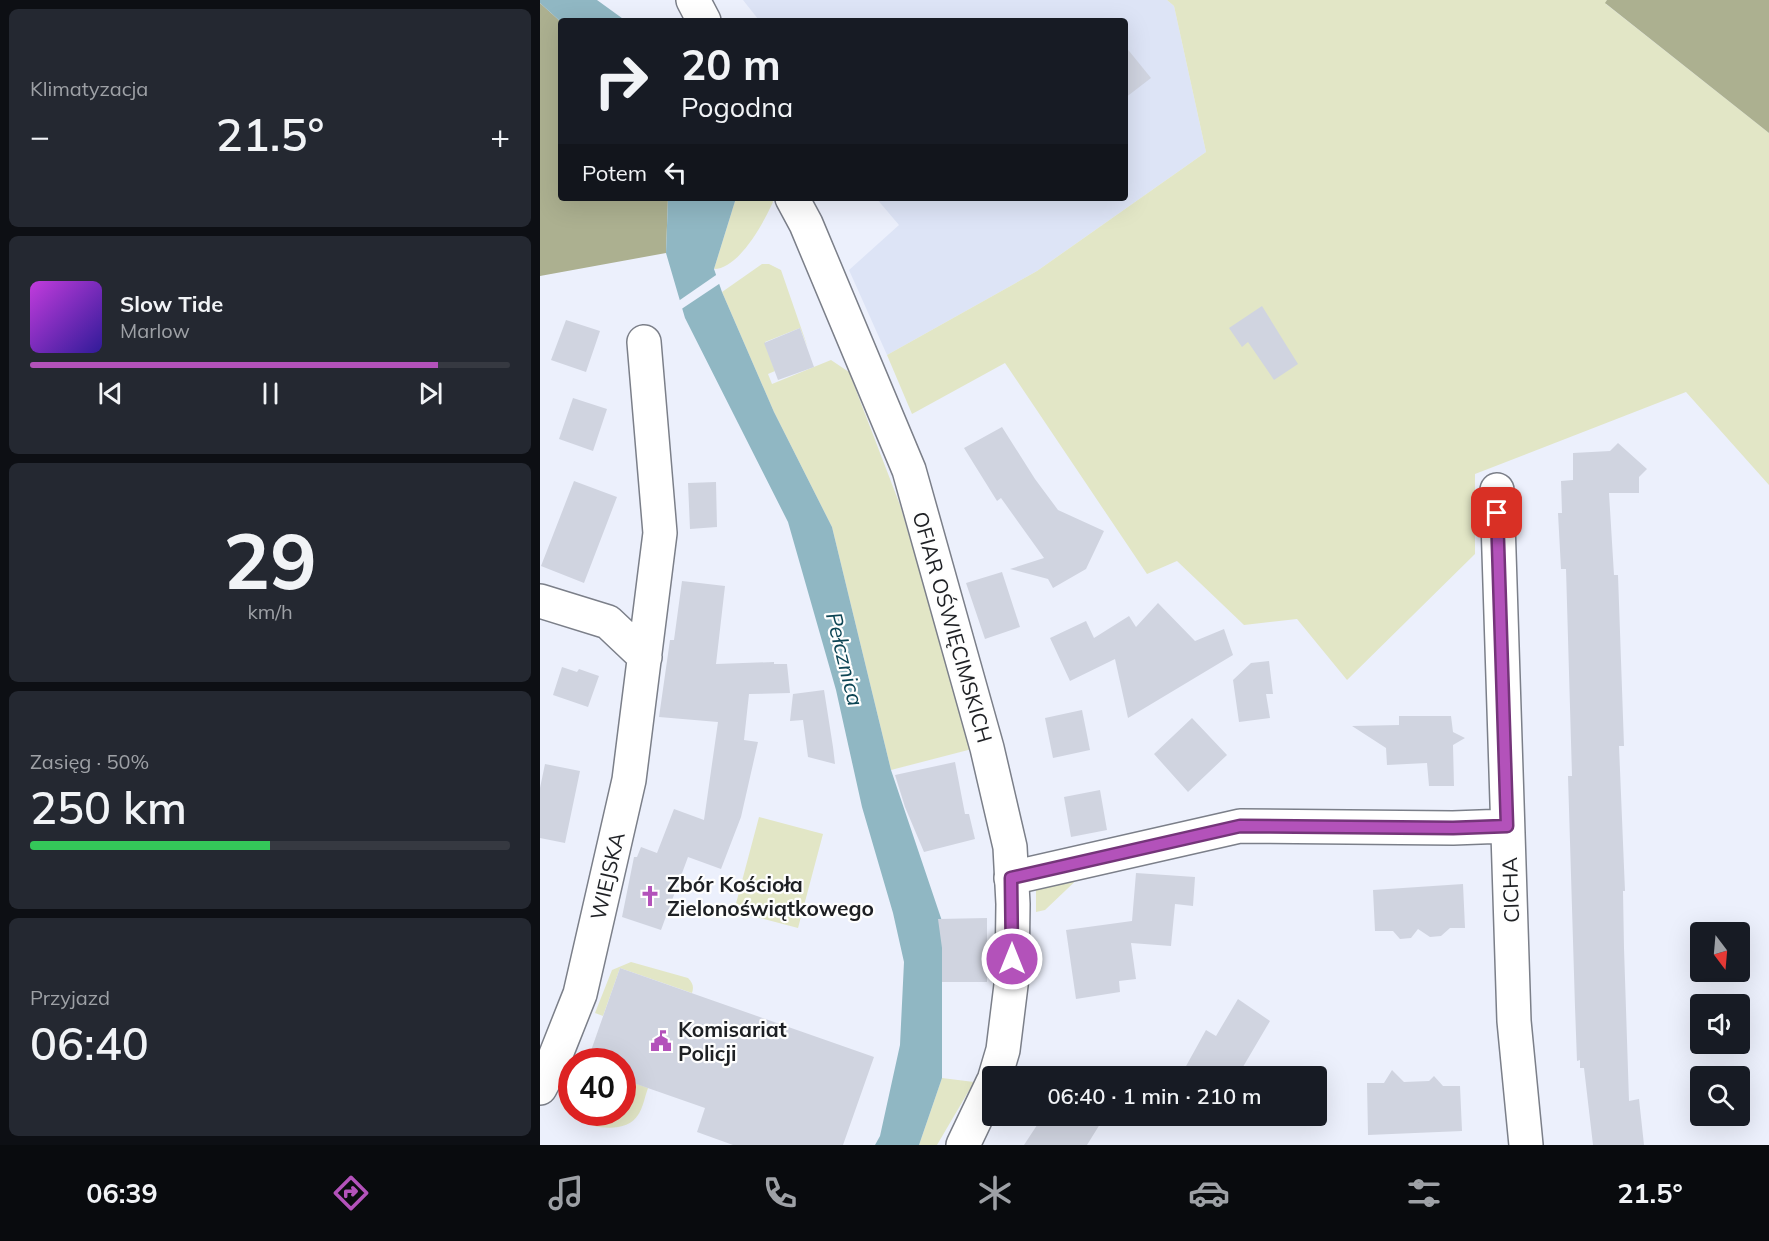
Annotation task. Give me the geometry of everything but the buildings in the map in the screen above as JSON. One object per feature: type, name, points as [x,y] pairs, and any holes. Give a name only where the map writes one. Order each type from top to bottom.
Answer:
[{"type":"street","points":[[693,0],[702,18]]},
{"type":"street","name":"OFIAR OŚWIĘCIMSKICH","points":[[794,201],[806,224],[909,470],[987,748],[1010,847],[1012,977],[1003,1050],[998,1066]]},
{"type":"street","name":"WIEJSKA","points":[[540,1088],[551,1032],[580,994],[629,780],[660,533],[644,342]]},
{"type":"street","name":"CICHA","points":[[1497,490],[1514,1021],[1526,1145]]},
{"type":"street","points":[[540,601],[608,622],[645,657]]},
{"type":"street","points":[[1011,878],[1240,826],[1443,828],[1507,826]]},
{"type":"street","points":[[963,1145],[982,1105]]},
{"type":"shaded area","points":[[743,0],[1167,0],[1174,6],[1206,152],[1037,271],[887,355],[849,270],[899,225],[879,201],[1128,201],[1128,18],[757,18]]},
{"type":"green space","points":[[1167,0],[1607,0],[1606,4],[1769,133],[1769,485],[1686,392],[1475,474],[1475,554],[1347,680],[1297,619],[1244,625],[1177,561],[1147,574],[1005,363],[912,414],[887,355],[1037,271],[1206,152],[1174,6]]},
{"type":"green space","points":[[1607,0],[1769,0],[1769,133],[1605,3]]},
{"type":"green space","points":[[540,3],[558,19],[558,201],[668,201],[666,253],[540,276]]},
{"type":"green space","points":[[735,201],[773,201],[764,221],[750,243],[732,261],[723,267],[714,269]]},
{"type":"green space","points":[[762,264],[769,264],[781,270],[808,348],[800,328],[765,342],[775,371],[768,374],[772,384],[831,360],[849,372],[900,505],[972,749],[891,770],[832,527],[774,412],[722,292]]},
{"type":"green space","points":[[759,817],[823,834],[798,928],[734,911]]},
{"type":"green space","points":[[1086,871],[1045,910],[1036,912],[1036,886]]},
{"type":"green space","points":[[631,962],[688,978],[693,985],[692,993],[620,968],[603,1016],[595,1013],[612,970]]},
{"type":"green space","points":[[942,1078],[974,1082],[937,1145],[919,1145]]},
{"type":"green space","points":[[636,1084],[648,1088],[636,1117]]},
{"type":"green space","points":[[594,1126],[622,1126],[620,1127]]},
{"type":"water","points":[[540,0],[597,0],[622,18],[558,19],[540,3]]},
{"type":"water","name":"Pełcznica","points":[[668,201],[735,201],[714,269],[774,412],[832,527],[891,770],[942,921],[942,1078],[919,1145],[875,1145],[880,1136],[900,1045],[904,962],[893,913],[862,807],[836,690],[788,522],[685,318],[666,253]]},
{"type":"pier","points":[[719,273],[722,282],[680,310],[677,302]]},
{"type":"place","name":"Zbór Kościoła Zielonoświątkowego","points":[[650,896]]},
{"type":"place","name":"Komisariat Policji","points":[[661,1041]]},
{"type":"route","points":[[1012,959],[1011,878],[1240,826],[1453,828],[1507,826],[1497,513]]}]
